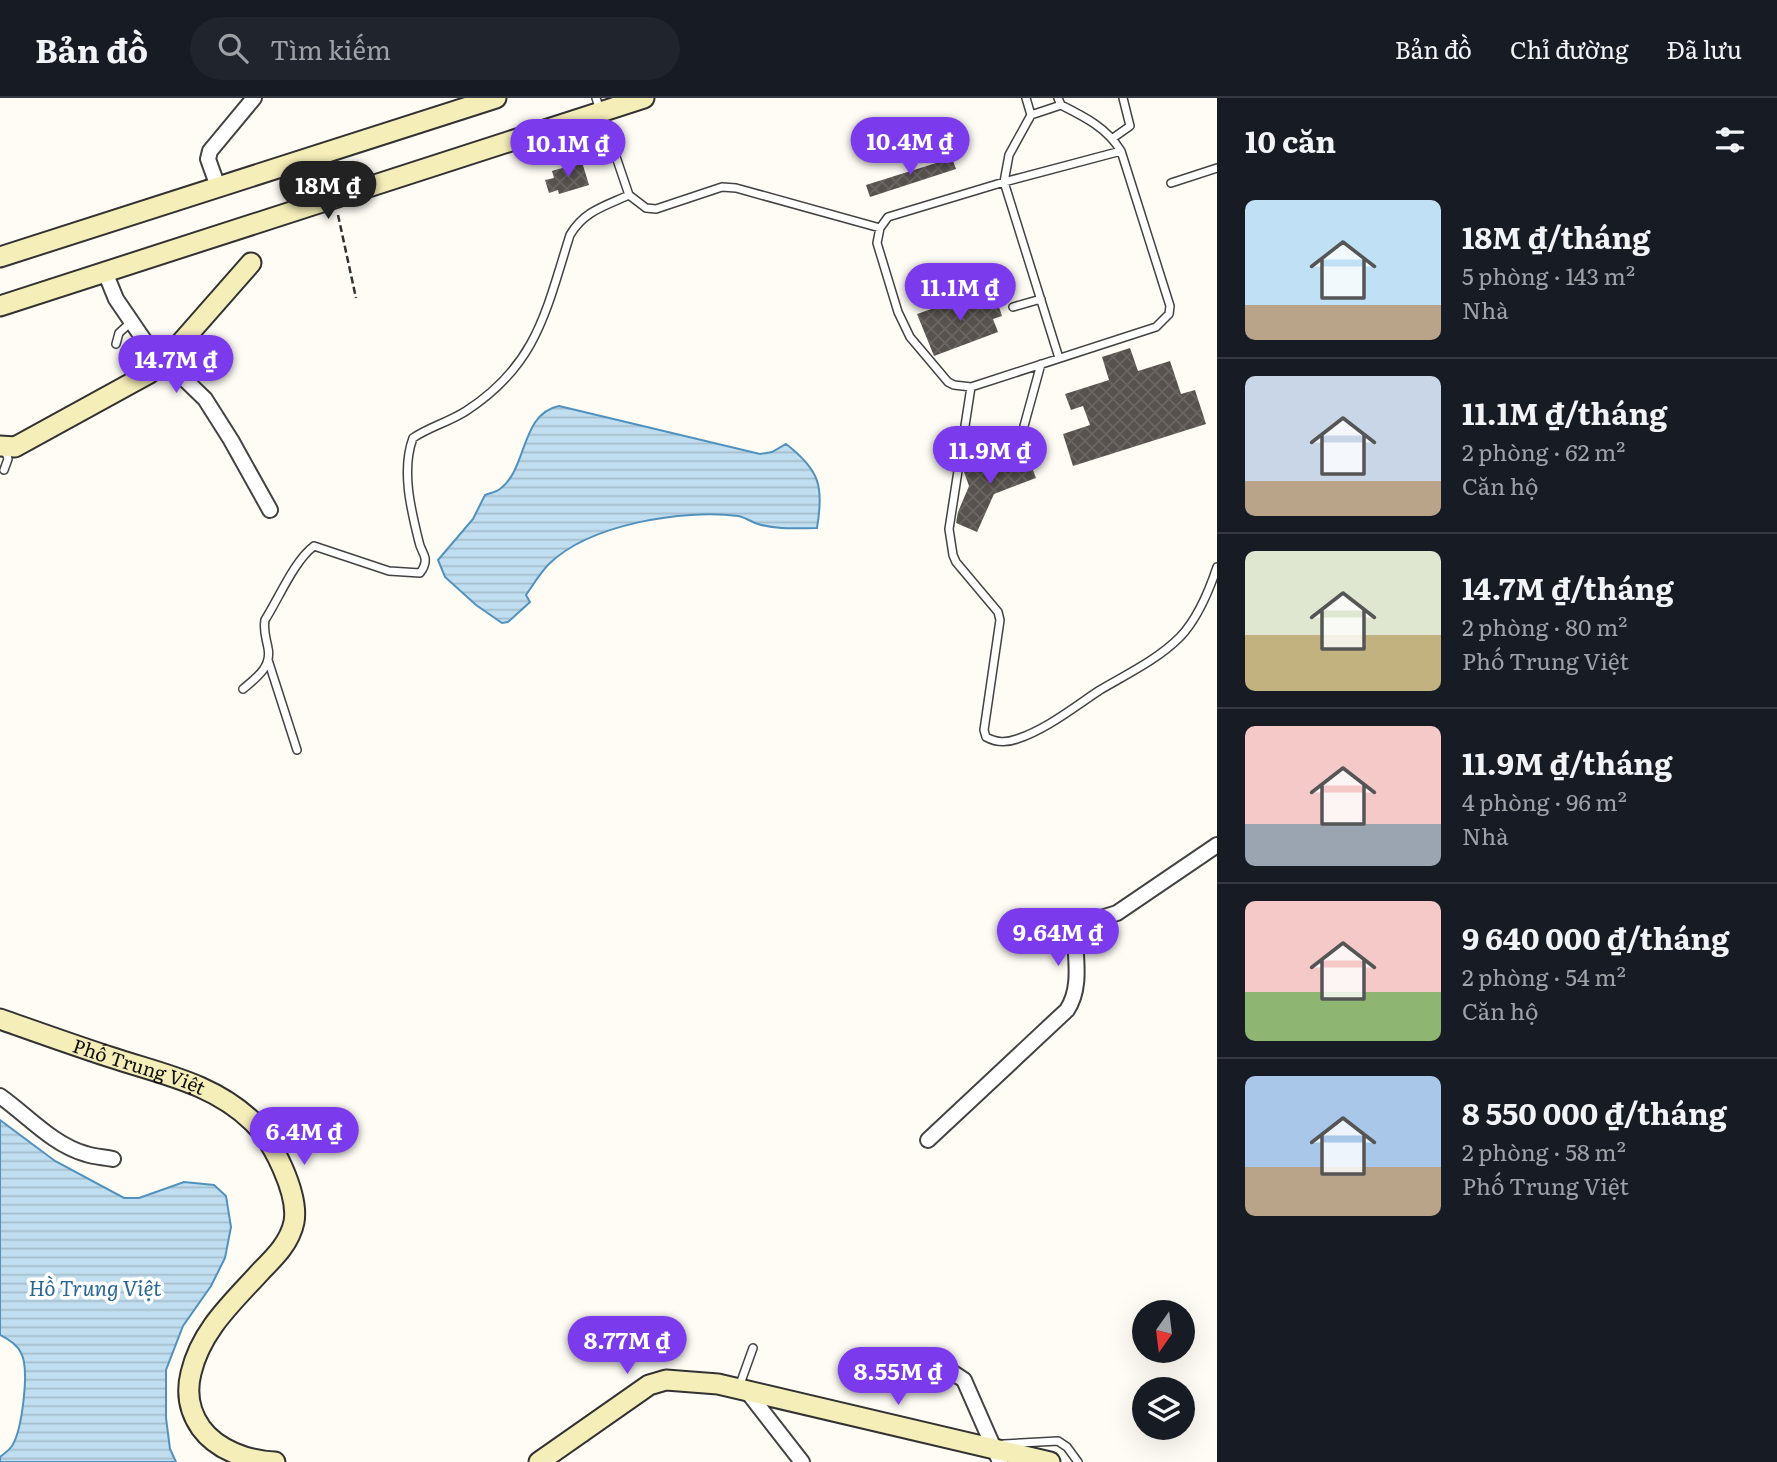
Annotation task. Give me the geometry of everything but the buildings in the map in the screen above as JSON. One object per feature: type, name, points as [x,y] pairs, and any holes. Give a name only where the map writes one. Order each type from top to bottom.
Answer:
[{"type":"street","points":[[218,187],[208,159],[211,151],[254,98]]},
{"type":"street","points":[[0,257],[496,98]]},
{"type":"street","points":[[0,306],[334,198],[599,105],[643,98]]},
{"type":"street","points":[[2,446],[15,447],[148,374],[164,362],[251,263]]},
{"type":"street","points":[[105,272],[116,299],[144,340],[205,399],[270,510]]},
{"type":"street","points":[[928,1140],[1067,1010],[1076,990],[1075,937],[1078,930],[1085,923],[1117,913],[1217,845]]},
{"type":"street","name":"Phố Trung Việt","points":[[0,1019],[190,1081],[225,1099],[254,1123],[268,1144],[283,1169],[291,1192],[294,1221],[285,1244],[214,1323],[195,1356],[188,1382],[188,1404],[208,1438],[221,1447],[261,1461],[275,1462]]},
{"type":"street","points":[[0,1096],[70,1148],[113,1159]]},
{"type":"street","points":[[937,1362],[964,1380],[996,1452]]},
{"type":"street","points":[[543,1461],[649,1385],[666,1380],[684,1380],[742,1389],[996,1452],[1050,1462]]},
{"type":"street","points":[[742,1389],[802,1462]]},
{"type":"lane","points":[[1026,98],[1031,114]]},
{"type":"lane","points":[[1113,138],[1130,126],[1123,98]]},
{"type":"lane","points":[[1059,358],[1004,182],[1009,155],[1031,114],[1059,102],[1089,120],[1113,138],[1121,152],[1170,306],[1170,314],[1156,327],[971,387],[954,385],[948,382],[910,337],[898,312],[877,243],[880,228],[888,217],[1004,182],[1121,152]]},
{"type":"lane","points":[[599,105],[629,195],[646,208],[656,209],[722,187],[736,188],[880,228]]},
{"type":"lane","points":[[1171,183],[1217,169]]},
{"type":"lane","points":[[243,689],[262,672],[268,660],[269,651],[263,629],[265,620],[299,564],[314,546],[389,571],[419,573],[425,558],[419,547],[410,502],[407,453],[413,438],[464,413],[501,386],[537,335],[570,235],[578,222],[586,215],[629,195]]},
{"type":"lane","points":[[1013,307],[1041,299]]},
{"type":"lane","points":[[116,344],[119,333],[131,322]]},
{"type":"lane","points":[[1024,426],[1041,364]]},
{"type":"lane","points":[[971,387],[949,530],[953,555],[998,612],[1000,620],[984,730],[986,737],[995,742],[1003,742],[1041,728],[1159,655],[1181,636],[1198,612],[1217,567]]},
{"type":"lane","points":[[2,446],[8,459],[4,470]]},
{"type":"lane","points":[[268,660],[298,750]]},
{"type":"lane","points":[[742,1389],[753,1348]]},
{"type":"lane","points":[[996,1452],[1058,1441],[1067,1447],[1078,1462]]},
{"type":"path","points":[[334,198],[356,298]]},
{"type":"water","points":[[559,406],[760,454],[772,452],[786,444],[806,462],[817,480],[820,501],[817,528],[773,527],[741,517],[716,514],[665,518],[612,529],[567,550],[549,564],[526,595],[530,602],[508,622],[502,623],[476,605],[445,577],[438,560],[473,519],[485,495],[498,490],[509,480],[537,419],[546,411]]},
{"type":"water","name":"Hồ Trung Việt","points":[[0,1120],[55,1161],[124,1198],[139,1198],[184,1182],[214,1185],[226,1196],[231,1227],[225,1258],[211,1286],[183,1326],[166,1370],[166,1418],[170,1449],[176,1462],[0,1462],[0,1457],[16,1438],[24,1400],[25,1372],[19,1350],[0,1335]]}]
